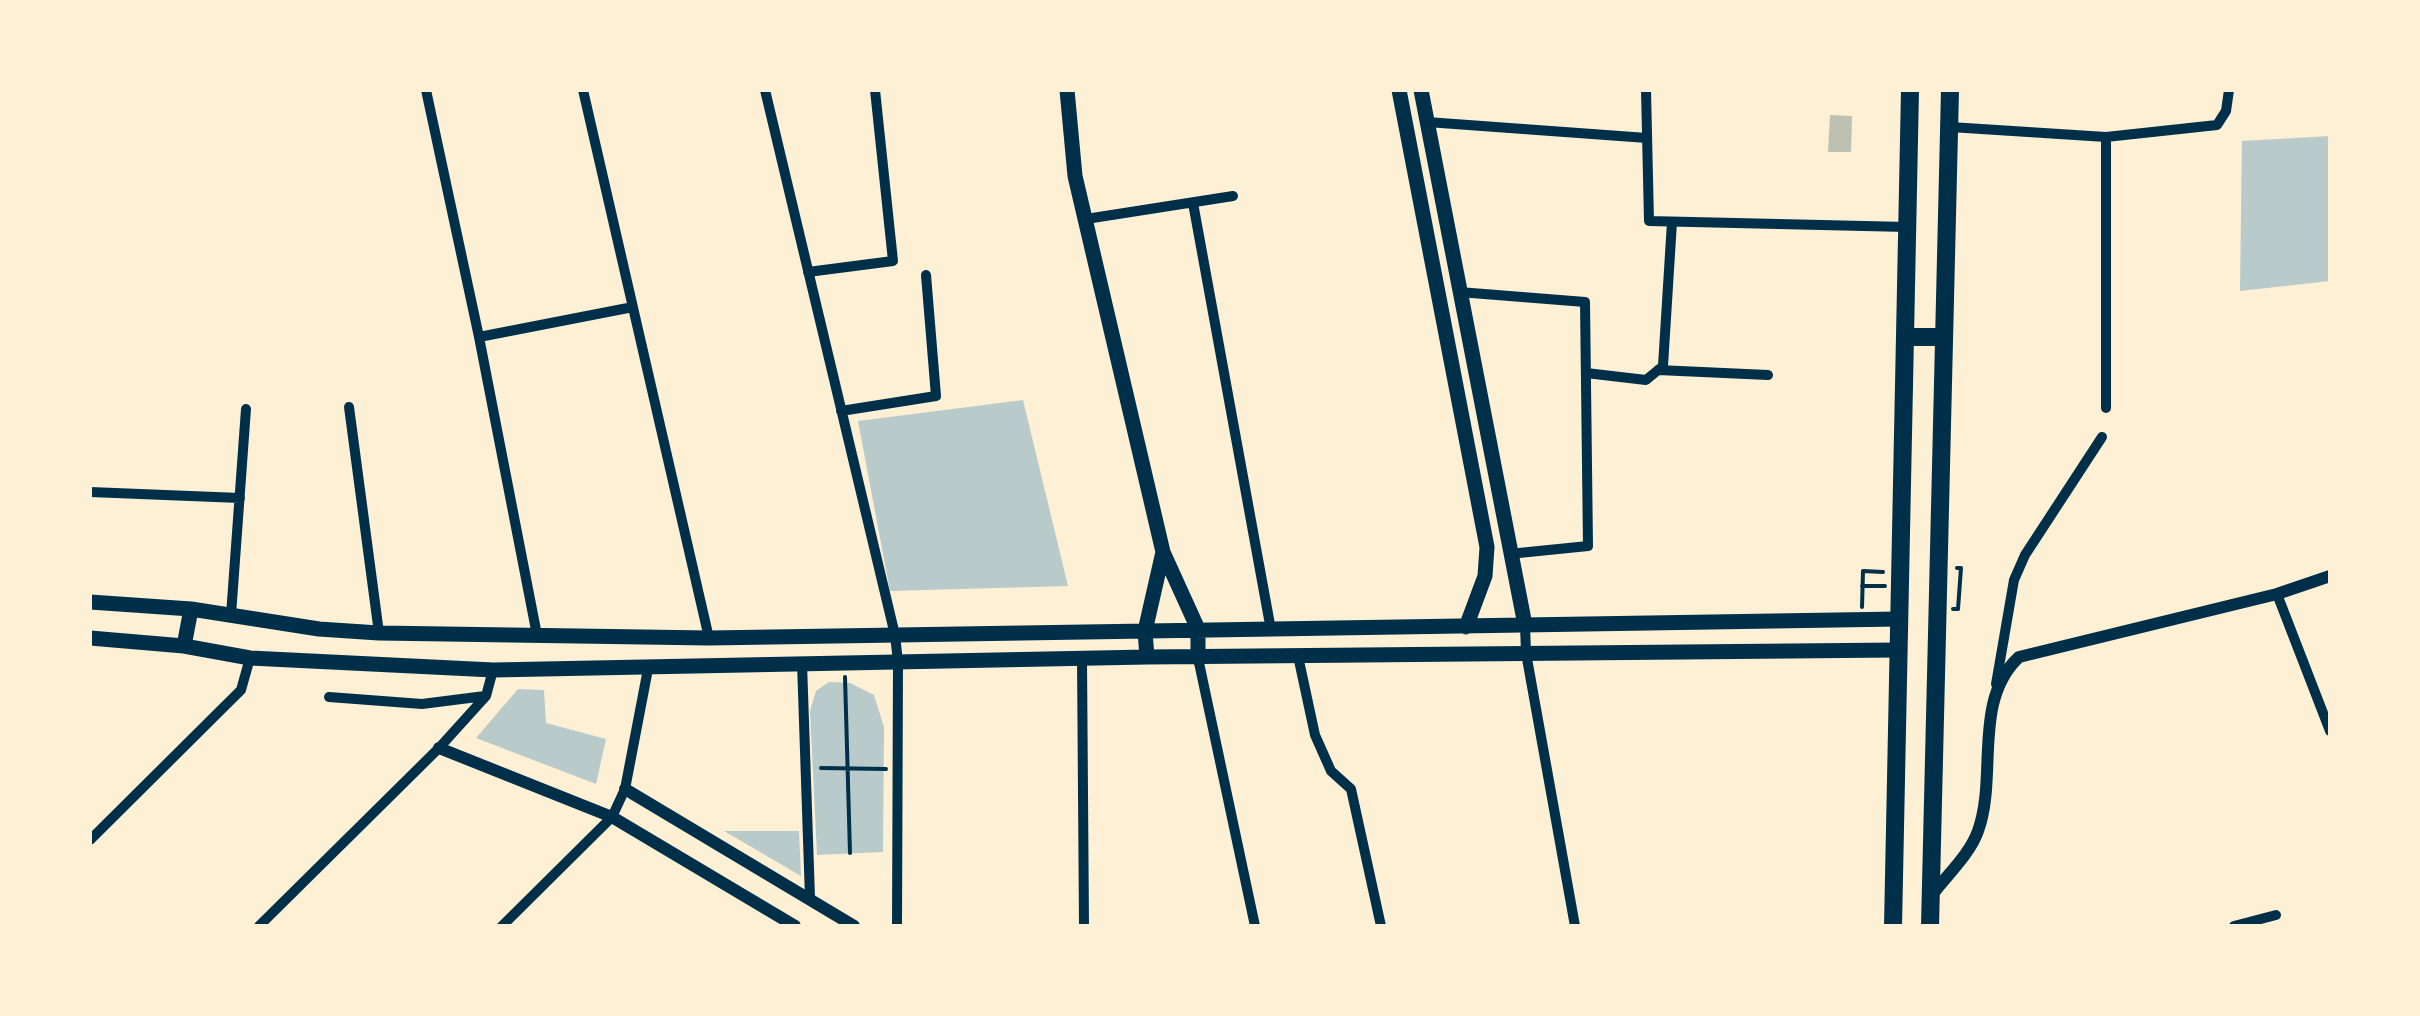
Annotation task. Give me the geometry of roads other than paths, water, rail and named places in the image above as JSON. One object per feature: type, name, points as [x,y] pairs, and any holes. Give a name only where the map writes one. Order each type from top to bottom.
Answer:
[{"type":"highway","points":[[1893,926],[1910,90]]},
{"type":"highway","points":[[1930,926],[1950,90]]},
{"type":"highway","points":[[1905,337],[1944,337]]},
{"type":"main road","points":[[1067,90],[1075,176],[1163,552],[1198,629],[1198,658]]},
{"type":"main road","points":[[1399,90],[1487,547],[1485,576],[1466,627]]},
{"type":"main road","points":[[1421,90],[1525,625]]},
{"type":"main road","points":[[1438,296],[1460,292]]},
{"type":"main road","points":[[1147,657],[1145,630],[1163,552]]},
{"type":"main road","points":[[90,602],[191,609],[319,630],[709,638],[1899,619]]},
{"type":"main road","points":[[184,646],[191,609]]},
{"type":"main road","points":[[1846,622],[1846,648]]},
{"type":"main road","points":[[90,638],[184,646],[250,658],[493,670],[1147,657],[1898,650]]},
{"type":"street","points":[[426,90],[480,338],[537,635]]},
{"type":"street","points":[[583,90],[709,638]]},
{"type":"street","points":[[765,90],[895,635],[897,926]]},
{"type":"street","points":[[808,272],[893,261],[876,90]]},
{"type":"street","points":[[1646,90],[1649,221],[1907,228]]},
{"type":"street","points":[[1950,127],[2106,137],[2216,125],[2226,111],[2230,90]]},
{"type":"street","points":[[1427,122],[1647,138]]},
{"type":"street","points":[[2106,137],[2106,408]]},
{"type":"street","points":[[1086,219],[1232,196]]},
{"type":"street","points":[[1193,202],[1272,630]]},
{"type":"street","points":[[1586,373],[1646,380],[1663,366],[1672,222]]},
{"type":"street","points":[[841,411],[936,396],[926,275]]},
{"type":"street","points":[[1460,292],[1586,302],[1588,546],[1510,554]]},
{"type":"street","points":[[480,338],[633,306]]},
{"type":"street","points":[[1658,370],[1768,375]]},
{"type":"street","points":[[350,406],[379,633]]},
{"type":"street","points":[[231,616],[246,409]]},
{"type":"street","points":[[1932,895],[1970,844],[1982,816],[1994,700],[2014,580],[2102,437]]},
{"type":"street","points":[[90,492],[240,498]]},
{"type":"street","points":[[1994,700],[2006,672],[2019,657],[2277,594],[2330,576]]},
{"type":"street","points":[[2277,594],[2330,731]]},
{"type":"street","points":[[1525,625],[1526,653],[1575,926]]},
{"type":"street","points":[[1298,656],[1314,736],[1331,771],[1351,789],[1381,926]]},
{"type":"street","points":[[90,840],[241,690],[250,658]]},
{"type":"street","points":[[1198,658],[1255,926]]},
{"type":"street","points":[[1082,659],[1084,926]]},
{"type":"street","points":[[802,663],[810,898]]},
{"type":"street","points":[[502,926],[612,817],[625,789],[648,668]]},
{"type":"street","points":[[259,926],[439,748],[486,696],[493,670]]},
{"type":"street","points":[[329,697],[422,704],[486,696]]},
{"type":"street","points":[[439,748],[612,817],[795,926]]},
{"type":"street","points":[[625,789],[854,926]]},
{"type":"street","points":[[1933,842],[1940,851],[1952,856],[1970,844]]},
{"type":"street","points":[[2234,926],[2276,915]]}]
